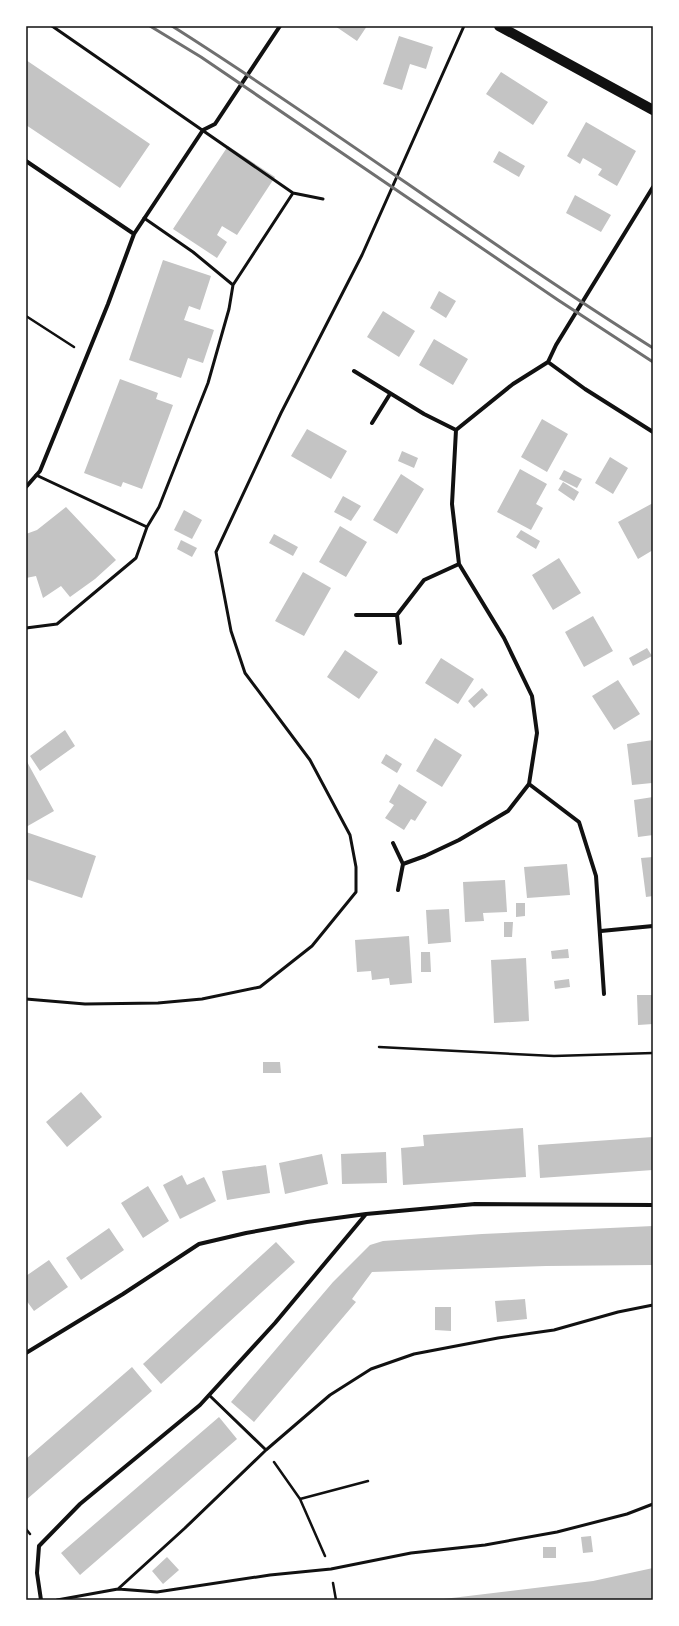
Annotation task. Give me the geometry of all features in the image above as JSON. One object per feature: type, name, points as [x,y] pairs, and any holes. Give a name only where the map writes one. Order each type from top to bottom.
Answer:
[{"type":"main road","points":[[499,26],[653,110]]},
{"type":"street","points":[[26,487],[40,471],[134,234],[203,130],[215,124],[280,26]]},
{"type":"street","points":[[26,161],[134,234]]},
{"type":"street","points":[[403,864],[425,856],[459,840],[508,811],[530,784],[537,733],[532,696],[504,638],[459,564],[452,504],[456,430],[513,384],[548,362],[556,345],[653,187]]},
{"type":"street","points":[[548,362],[653,432]]},
{"type":"street","points":[[354,371],[390,394],[456,430]]},
{"type":"street","points":[[372,423],[390,394]]},
{"type":"street","points":[[400,643],[397,615],[424,580],[459,564]]},
{"type":"street","points":[[356,615],[397,615]]},
{"type":"street","points":[[530,784],[579,822],[596,876],[601,931],[604,994]]},
{"type":"street","points":[[393,844],[403,864],[398,890]]},
{"type":"street","points":[[601,931],[653,926]]},
{"type":"street","points":[[26,1353],[124,1294],[199,1244],[246,1233],[366,1214],[475,1204],[653,1205]]},
{"type":"street","points":[[41,1600],[37,1573],[39,1546],[80,1504],[200,1405],[275,1323],[366,1214]]},
{"type":"lane","points":[[52,26],[293,193],[323,200]]},
{"type":"lane","points":[[26,998],[85,1004],[158,1003],[202,1000],[260,987],[312,946],[356,892],[356,867],[350,835],[310,760],[245,673],[231,631],[216,552],[281,413],[362,255],[464,26]]},
{"type":"lane","points":[[26,628],[57,624],[136,558],[147,527],[159,508],[208,384],[229,309],[233,285],[293,193]]},
{"type":"lane","points":[[144,218],[193,252],[233,285]]},
{"type":"lane","points":[[36,475],[147,527]]},
{"type":"lane","points":[[118,1589],[185,1528],[266,1450],[330,1395],[371,1369],[414,1354],[498,1338],[554,1330],[618,1312],[653,1305]]},
{"type":"lane","points":[[209,1395],[266,1450]]},
{"type":"lane","points":[[57,1600],[118,1589],[157,1592],[270,1575],[331,1569],[411,1553],[485,1545],[557,1532],[627,1514],[653,1504]]},
{"type":"path","points":[[26,316],[87,354]]},
{"type":"path","points":[[379,1047],[554,1056],[653,1053]]},
{"type":"path","points":[[266,1450],[300,1499],[331,1569]]},
{"type":"path","points":[[300,1499],[368,1481]]},
{"type":"building","points":[[335,26],[367,26],[357,41]]},
{"type":"building","points":[[399,36],[433,47],[426,69],[410,64],[402,90],[383,84]]},
{"type":"building","points":[[26,60],[150,144],[120,188],[26,125]]},
{"type":"building","points":[[501,72],[548,102],[533,125],[486,94]]},
{"type":"building","points":[[586,122],[636,151],[617,186],[598,175],[602,169],[583,158],[580,164],[567,156]]},
{"type":"building","points":[[228,146],[275,177],[237,235],[222,226],[217,235],[227,242],[217,258],[173,229]]},
{"type":"building","points":[[499,151],[525,166],[519,177],[493,162]]},
{"type":"building","points":[[575,195],[611,215],[601,232],[566,213]]},
{"type":"building","points":[[163,260],[211,276],[200,310],[189,306],[184,320],[214,330],[203,363],[188,358],[181,378],[129,360]]},
{"type":"building","points":[[439,291],[456,301],[446,318],[430,308]]},
{"type":"building","points":[[383,311],[415,331],[399,357],[367,337]]},
{"type":"building","points":[[434,339],[468,359],[453,385],[419,365]]},
{"type":"building","points":[[120,379],[158,393],[156,399],[173,405],[142,489],[123,482],[121,487],[84,473]]},
{"type":"building","points":[[542,419],[568,434],[547,472],[521,457]]},
{"type":"building","points":[[307,429],[347,451],[331,479],[291,456]]},
{"type":"building","points":[[402,451],[418,458],[414,468],[398,461]]},
{"type":"building","points":[[610,457],[628,468],[613,494],[595,483]]},
{"type":"building","points":[[520,469],[547,484],[536,504],[543,508],[531,530],[497,512]]},
{"type":"building","points":[[564,470],[582,479],[577,488],[559,479]]},
{"type":"building","points":[[401,474],[424,489],[397,534],[373,520]]},
{"type":"building","points":[[563,482],[579,492],[574,501],[558,490]]},
{"type":"building","points":[[343,496],[361,506],[351,521],[334,512]]},
{"type":"building","points":[[653,503],[653,550],[638,559],[618,522]]},
{"type":"building","points":[[66,507],[116,560],[95,579],[70,597],[61,586],[43,598],[36,576],[26,578],[26,534],[37,530]]},
{"type":"building","points":[[184,510],[202,520],[192,539],[174,530]]},
{"type":"building","points":[[340,526],[367,542],[346,577],[319,562]]},
{"type":"building","points":[[521,530],[540,541],[536,549],[516,537]]},
{"type":"building","points":[[274,534],[298,547],[293,556],[269,543]]},
{"type":"building","points":[[181,540],[197,548],[192,557],[177,549]]},
{"type":"building","points":[[559,558],[581,593],[553,610],[532,575]]},
{"type":"building","points":[[303,572],[331,588],[304,636],[275,621]]},
{"type":"building","points":[[593,616],[613,651],[584,667],[565,632]]},
{"type":"building","points":[[647,648],[652,656],[633,666],[629,658]]},
{"type":"building","points":[[345,650],[378,672],[359,699],[327,677]]},
{"type":"building","points":[[441,658],[474,679],[458,704],[425,683]]},
{"type":"building","points":[[618,680],[640,714],[614,730],[592,696]]},
{"type":"building","points":[[482,688],[488,695],[474,708],[468,701]]},
{"type":"building","points":[[65,730],[75,746],[40,771],[30,756]]},
{"type":"building","points":[[435,738],[462,755],[442,787],[416,771]]},
{"type":"building","points":[[653,740],[652,783],[632,785],[627,744]]},
{"type":"building","points":[[386,754],[402,764],[397,773],[381,763]]},
{"type":"building","points":[[26,760],[54,811],[26,827]]},
{"type":"building","points":[[399,784],[427,802],[415,821],[411,819],[404,830],[385,818],[394,805],[389,802]]},
{"type":"building","points":[[653,797],[653,835],[638,837],[634,800]]},
{"type":"building","points":[[26,832],[96,856],[82,898],[26,879]]},
{"type":"building","points":[[653,857],[653,896],[646,897],[641,858]]},
{"type":"building","points":[[567,864],[570,895],[527,898],[524,867]]},
{"type":"building","points":[[505,880],[507,912],[483,913],[484,921],[465,922],[463,882]]},
{"type":"building","points":[[516,903],[525,903],[525,916],[516,917]]},
{"type":"building","points":[[449,909],[451,942],[428,944],[426,910]]},
{"type":"building","points":[[504,922],[513,922],[512,937],[504,937]]},
{"type":"building","points":[[409,936],[412,983],[390,985],[389,978],[372,980],[371,971],[357,972],[355,940]]},
{"type":"building","points":[[568,949],[569,958],[552,959],[551,951]]},
{"type":"building","points":[[421,952],[430,952],[431,972],[421,972]]},
{"type":"building","points":[[526,958],[529,1021],[494,1023],[491,960]]},
{"type":"building","points":[[569,979],[570,987],[555,989],[554,981]]},
{"type":"building","points":[[637,995],[653,995],[653,1024],[638,1025]]},
{"type":"building","points":[[263,1062],[280,1062],[281,1073],[263,1073]]},
{"type":"building","points":[[81,1092],[102,1117],[67,1147],[46,1122]]},
{"type":"building","points":[[523,1128],[526,1177],[403,1185],[401,1148],[424,1146],[423,1135]]},
{"type":"building","points":[[653,1137],[653,1170],[540,1178],[538,1145]]},
{"type":"building","points":[[386,1152],[387,1183],[342,1184],[341,1154]]},
{"type":"building","points":[[322,1154],[328,1184],[285,1194],[279,1163]]},
{"type":"building","points":[[266,1165],[270,1193],[227,1200],[222,1171]]},
{"type":"building","points":[[182,1175],[187,1185],[204,1177],[216,1201],[180,1219],[163,1185]]},
{"type":"building","points":[[148,1186],[169,1221],[143,1238],[121,1203]]},
{"type":"building","points":[[653,1226],[653,1265],[546,1266],[372,1272],[352,1299],[356,1302],[254,1422],[231,1402],[333,1282],[370,1245],[383,1241],[482,1234]]},
{"type":"building","points":[[109,1228],[124,1250],[81,1280],[66,1258]]},
{"type":"building","points":[[276,1242],[295,1262],[161,1384],[143,1364]]},
{"type":"building","points":[[49,1260],[68,1287],[34,1311],[26,1300],[26,1276]]},
{"type":"building","points":[[525,1299],[527,1319],[497,1322],[495,1301]]},
{"type":"building","points":[[435,1307],[451,1307],[451,1331],[435,1330]]},
{"type":"building","points":[[132,1367],[152,1391],[26,1500],[26,1459]]},
{"type":"building","points":[[219,1417],[237,1439],[80,1575],[61,1553]]},
{"type":"building","points":[[591,1536],[593,1552],[583,1553],[581,1537]]},
{"type":"building","points":[[543,1547],[556,1547],[556,1558],[543,1558]]},
{"type":"building","points":[[167,1557],[179,1570],[163,1584],[152,1571]]},
{"type":"building","points":[[653,1568],[653,1600],[435,1600],[593,1581]]},
{"type":"railway","points":[[150,26],[201,57],[558,300],[653,362]]},
{"type":"railway","points":[[172,26],[293,105],[532,269],[653,348]]}]
